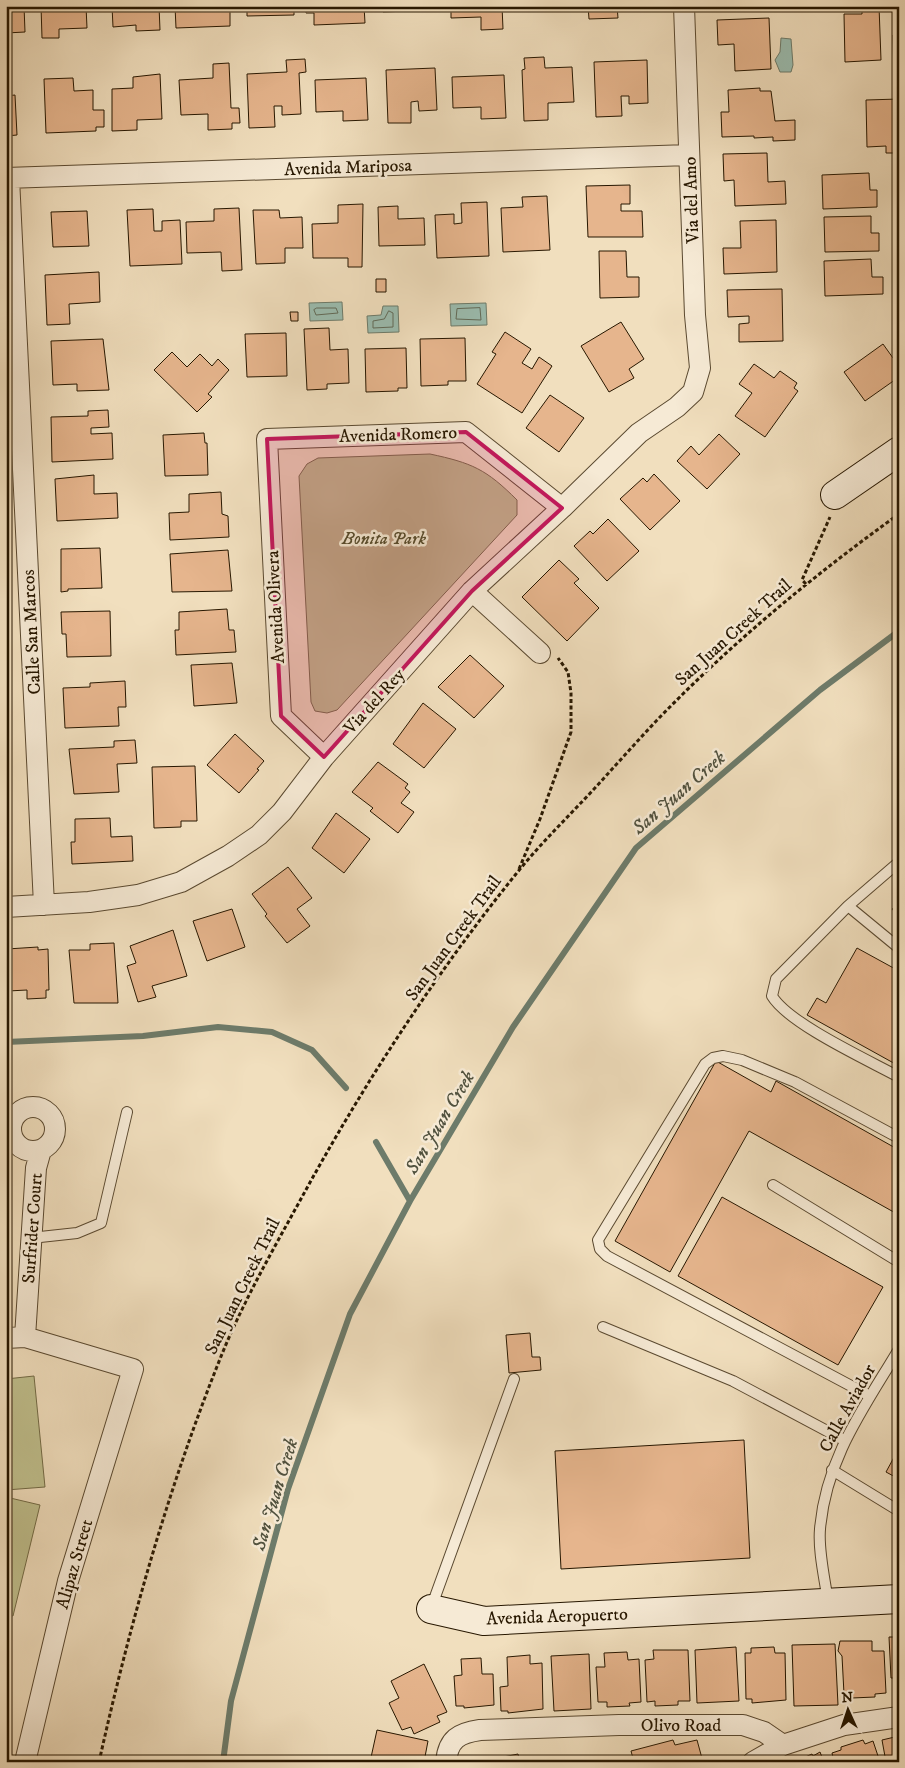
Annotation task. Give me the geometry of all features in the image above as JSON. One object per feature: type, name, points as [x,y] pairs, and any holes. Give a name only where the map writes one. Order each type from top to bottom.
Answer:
[{"type":"street","name":"Via del Amo","points":[[684,6],[695,315],[700,368],[693,392]]},
{"type":"street","name":"Avenida Mariposa","points":[[8,178],[689,155]]},
{"type":"street","name":"Calle San Marcos","points":[[8,178],[44,905]]},
{"type":"street","name":"Via del Rey","points":[[6,907],[138,895],[181,882],[259,836],[282,812],[324,757],[472,591],[562,508],[639,433],[677,407],[693,392]]},
{"type":"street","name":"Avenida Romero","points":[[267,439],[466,432],[562,508]]},
{"type":"street","name":"Avenida Olivera","points":[[267,439],[281,716],[324,757]]},
{"type":"street","points":[[835,495],[899,450]]},
{"type":"street","points":[[472,591],[540,653]]},
{"type":"street","name":"Surfrider Court","points":[[16,1338],[31,1238],[36,1168],[41,1150]]},
{"type":"street","name":"Alipaz Street","points":[[16,1338],[133,1369],[68,1581],[25,1762]]},
{"type":"street","name":"Avenida Aeropuerto","points":[[431,1609],[484,1621],[899,1598]]},
{"type":"street","points":[[753,1762],[783,1745],[844,1726],[899,1717]]},
{"type":"street","name":"Olivo Road","points":[[446,1762],[448,1747],[456,1737],[466,1732],[480,1730],[619,1724],[743,1725],[764,1732],[783,1745]]},
{"type":"lane","points":[[899,862],[848,906],[776,979],[772,996],[778,1006],[824,1037],[899,1078]]},
{"type":"lane","points":[[848,906],[899,948]]},
{"type":"lane","points":[[870,1396],[606,1256],[600,1249],[598,1240],[705,1064],[713,1058],[723,1056],[742,1060],[795,1082],[899,1138]]},
{"type":"lane","points":[[31,1238],[77,1233],[102,1223],[127,1112]]},
{"type":"lane","points":[[772,1185],[899,1262]]},
{"type":"lane","points":[[603,1327],[733,1382],[844,1440]]},
{"type":"lane","name":"Calle Aviador","points":[[828,1603],[820,1530],[832,1470],[844,1440],[870,1396],[895,1365],[899,1349]]},
{"type":"lane","name":"Avenida Aeropuerto","points":[[431,1609],[514,1379]]},
{"type":"lane","points":[[832,1470],[899,1511]]},
{"type":"path","points":[[806,584],[802,580],[828,523],[835,495]]},
{"type":"path","name":"San Juan Creek Trail","points":[[99,1762],[117,1681],[146,1577],[183,1461],[223,1351],[268,1260],[330,1146],[434,986],[517,872],[662,715],[752,630],[806,584],[899,514]]},
{"type":"path","name":"San Juan Creek Trail","points":[[517,872],[540,819],[571,732],[571,693],[568,672],[553,652],[540,653]]},
{"type":"highlighted area","points":[[466,432],[562,508],[472,591],[324,757],[281,716],[267,439]]},
{"type":"green space","name":"Bonita Park","points":[[430,454],[468,464],[487,474],[517,500],[517,515],[337,710],[327,713],[315,711],[311,702],[299,476],[307,464],[318,458]]},
{"type":"green space","points":[[34,1376],[45,1487],[6,1490],[6,1379]]},
{"type":"green space","points":[[6,1497],[40,1505],[13,1616],[6,1614]]},
{"type":"water","points":[[781,38],[791,39],[793,65],[791,72],[780,72],[775,60],[780,52]]},
{"type":"water","points":[[342,302],[343,320],[310,321],[309,303]]},
{"type":"water","points":[[486,303],[487,325],[451,326],[450,304]]},
{"type":"water","points":[[383,306],[398,306],[399,332],[368,333],[367,316],[381,315]]},
{"type":"building","points":[[6,6],[24,6],[25,32],[6,33]]},
{"type":"building","points":[[41,6],[86,6],[87,28],[59,29],[59,38],[42,38]]},
{"type":"building","points":[[112,6],[159,6],[160,30],[136,31],[136,25],[113,27]]},
{"type":"building","points":[[175,6],[230,6],[230,26],[176,28]]},
{"type":"building","points":[[247,6],[294,6],[294,15],[247,16]]},
{"type":"building","points":[[306,6],[364,6],[365,23],[314,25],[314,13],[306,13]]},
{"type":"building","points":[[383,6],[433,6],[433,10],[383,12]]},
{"type":"building","points":[[451,6],[502,6],[503,29],[481,30],[481,17],[451,18]]},
{"type":"building","points":[[588,6],[617,6],[618,18],[589,19]]},
{"type":"building","points":[[879,6],[881,60],[845,62],[844,14],[862,14],[862,7]]},
{"type":"building","points":[[769,18],[771,69],[735,71],[734,44],[718,45],[717,20]]},
{"type":"building","points":[[893,35],[899,35],[899,82],[894,82]]},
{"type":"building","points":[[544,57],[545,68],[572,67],[574,102],[548,103],[548,120],[524,121],[522,70],[525,69],[524,58]]},
{"type":"building","points":[[305,59],[306,72],[299,73],[301,114],[282,115],[282,106],[274,106],[275,127],[249,128],[247,74],[287,72],[286,60]]},
{"type":"building","points":[[647,60],[648,103],[629,104],[629,96],[621,96],[622,116],[596,117],[594,62]]},
{"type":"building","points":[[229,63],[231,108],[239,108],[240,123],[232,123],[232,129],[208,130],[208,114],[181,115],[179,80],[213,78],[213,64]]},
{"type":"building","points":[[435,68],[437,110],[419,111],[418,101],[411,102],[411,123],[388,123],[386,70]]},
{"type":"building","points":[[160,74],[162,119],[137,120],[137,130],[112,131],[112,89],[133,88],[133,77]]},
{"type":"building","points":[[504,75],[506,118],[481,119],[481,107],[453,108],[452,77]]},
{"type":"building","points":[[73,78],[74,91],[93,90],[93,110],[104,110],[104,127],[96,127],[96,131],[46,133],[44,79]]},
{"type":"building","points":[[366,78],[368,120],[343,121],[343,111],[316,112],[315,80]]},
{"type":"building","points":[[760,88],[760,91],[771,91],[775,121],[795,120],[795,140],[773,141],[773,137],[754,138],[754,136],[722,137],[721,112],[729,112],[728,90]]},
{"type":"building","points":[[15,95],[17,135],[6,136],[6,96]]},
{"type":"building","points":[[899,99],[899,153],[886,153],[886,146],[867,147],[866,100]]},
{"type":"building","points":[[767,153],[768,182],[785,181],[786,204],[735,206],[734,180],[724,181],[723,154]]},
{"type":"building","points":[[869,173],[870,190],[877,190],[877,207],[823,209],[822,175]]},
{"type":"building","points":[[630,185],[630,204],[621,204],[621,211],[642,211],[643,237],[588,237],[586,186]]},
{"type":"building","points":[[547,196],[550,250],[503,252],[501,208],[523,207],[522,197]]},
{"type":"building","points":[[487,202],[489,256],[437,258],[435,215],[454,214],[454,224],[462,223],[461,203]]},
{"type":"building","points":[[363,204],[362,267],[348,267],[348,258],[313,258],[312,224],[338,223],[338,205]]},
{"type":"building","points":[[398,206],[398,219],[424,218],[425,245],[379,246],[378,207]]},
{"type":"building","points":[[239,208],[242,270],[222,271],[221,252],[187,253],[186,222],[214,221],[214,209]]},
{"type":"building","points":[[153,209],[154,231],[162,231],[162,221],[180,220],[182,264],[130,266],[127,210]]},
{"type":"building","points":[[253,210],[279,210],[280,218],[302,217],[303,248],[285,248],[285,263],[256,264]]},
{"type":"building","points":[[87,211],[89,246],[53,247],[51,212]]},
{"type":"building","points":[[871,216],[871,233],[879,233],[879,251],[825,252],[824,217]]},
{"type":"building","points":[[776,220],[777,272],[724,274],[723,248],[741,248],[740,221]]},
{"type":"building","points":[[599,251],[626,251],[627,277],[639,277],[639,297],[600,298]]},
{"type":"building","points":[[871,259],[872,277],[883,277],[883,294],[825,296],[824,261]]},
{"type":"building","points":[[99,272],[100,302],[69,304],[70,324],[47,325],[45,275]]},
{"type":"building","points":[[376,279],[386,279],[386,292],[376,292]]},
{"type":"building","points":[[782,289],[783,341],[739,342],[739,324],[749,323],[749,316],[728,317],[727,290]]},
{"type":"building","points":[[290,312],[298,312],[298,321],[291,321]]},
{"type":"building","points":[[621,322],[644,359],[629,369],[634,378],[609,392],[581,346]]},
{"type":"building","points":[[329,328],[330,350],[348,349],[349,383],[327,384],[327,389],[307,390],[304,329]]},
{"type":"building","points":[[505,332],[531,349],[522,363],[532,369],[539,357],[552,366],[522,413],[477,384],[496,354],[492,352]]},
{"type":"building","points":[[286,333],[287,376],[247,377],[245,334]]},
{"type":"building","points":[[465,338],[466,381],[448,381],[448,385],[421,386],[420,339]]},
{"type":"building","points":[[103,339],[109,390],[77,391],[77,384],[53,385],[51,341]]},
{"type":"building","points":[[883,344],[893,358],[899,355],[899,377],[865,401],[844,372]]},
{"type":"building","points":[[406,348],[407,388],[398,388],[398,391],[366,392],[365,349]]},
{"type":"building","points":[[172,352],[187,367],[200,354],[212,366],[218,359],[229,370],[208,394],[212,397],[197,412],[154,370]]},
{"type":"building","points":[[754,364],[774,378],[780,371],[797,383],[794,388],[798,391],[765,437],[735,416],[752,393],[739,384]]},
{"type":"building","points":[[550,395],[584,418],[559,452],[526,428]]},
{"type":"building","points":[[108,410],[109,427],[91,428],[91,434],[112,433],[113,459],[52,462],[51,417],[88,416],[88,411]]},
{"type":"building","points":[[204,433],[205,443],[207,443],[208,475],[165,476],[163,435]]},
{"type":"building","points":[[719,434],[740,454],[707,489],[677,461],[691,446],[699,455]]},
{"type":"building","points":[[654,474],[680,501],[650,530],[620,499],[643,478],[647,482]]},
{"type":"building","points":[[94,475],[94,494],[117,493],[118,518],[57,521],[55,479]]},
{"type":"building","points":[[221,492],[222,514],[228,516],[229,537],[170,540],[169,513],[189,512],[189,494]]},
{"type":"building","points":[[608,519],[639,551],[607,581],[574,546],[590,531],[593,534]]},
{"type":"building","points":[[100,548],[102,588],[68,589],[68,591],[61,592],[61,549]]},
{"type":"building","points":[[228,550],[232,591],[172,592],[170,554]]},
{"type":"building","points":[[559,560],[579,579],[574,583],[599,608],[567,641],[522,597]]},
{"type":"building","points":[[227,609],[229,630],[234,630],[236,652],[176,655],[175,630],[179,630],[179,612]]},
{"type":"building","points":[[110,611],[111,656],[67,657],[66,634],[62,634],[61,612]]},
{"type":"building","points":[[470,655],[504,686],[474,718],[438,687]]},
{"type":"building","points":[[232,663],[237,703],[194,706],[191,665]]},
{"type":"building","points":[[125,681],[126,707],[118,707],[119,726],[65,728],[63,688],[90,687],[90,683]]},
{"type":"building","points":[[423,703],[456,729],[424,768],[393,744]]},
{"type":"building","points":[[235,734],[264,761],[257,769],[259,770],[239,793],[207,765]]},
{"type":"building","points":[[135,740],[137,763],[117,764],[119,792],[74,794],[69,749],[114,747],[114,741]]},
{"type":"building","points":[[378,762],[408,784],[405,788],[410,792],[401,803],[414,812],[398,833],[370,811],[373,808],[352,792]]},
{"type":"building","points":[[195,766],[197,821],[181,821],[181,827],[154,828],[152,767]]},
{"type":"building","points":[[336,813],[370,839],[344,873],[312,848]]},
{"type":"building","points":[[110,818],[111,837],[132,836],[133,861],[72,864],[71,842],[75,842],[75,819]]},
{"type":"building","points":[[288,867],[312,898],[297,909],[310,926],[287,943],[265,916],[267,914],[252,894]]},
{"type":"building","points":[[899,903],[899,917],[892,909]]},
{"type":"building","points":[[232,909],[245,947],[207,961],[193,921]]},
{"type":"building","points":[[173,930],[187,976],[152,986],[156,997],[138,1002],[127,966],[136,963],[130,946]]},
{"type":"building","points":[[114,943],[118,1003],[74,1003],[69,950],[90,950],[90,944]]},
{"type":"building","points":[[38,947],[38,950],[48,949],[49,990],[46,990],[46,998],[27,999],[27,990],[8,991],[7,949]]},
{"type":"building","points":[[857,948],[899,971],[899,1066],[807,1015],[817,998],[826,1003]]},
{"type":"building","points":[[716,1061],[771,1092],[776,1081],[899,1150],[899,1215],[749,1131],[670,1272],[615,1241]]},
{"type":"building","points":[[722,1197],[883,1287],[838,1365],[678,1276]]},
{"type":"building","points":[[530,1333],[532,1357],[540,1357],[541,1370],[509,1373],[506,1335]]},
{"type":"building","points":[[744,1440],[750,1558],[561,1569],[555,1451]]},
{"type":"building","points":[[899,1448],[899,1479],[886,1472]]},
{"type":"building","points":[[889,1637],[899,1637],[899,1678],[891,1678]]},
{"type":"building","points":[[840,1641],[872,1641],[872,1651],[884,1651],[886,1693],[875,1694],[875,1697],[852,1698],[852,1694],[844,1694],[842,1656],[838,1651]]},
{"type":"building","points":[[835,1644],[838,1705],[794,1706],[792,1645]]},
{"type":"building","points":[[736,1647],[739,1701],[697,1703],[695,1650]]},
{"type":"building","points":[[774,1647],[775,1653],[785,1653],[786,1700],[752,1703],[752,1699],[746,1699],[745,1653],[751,1653],[751,1648]]},
{"type":"building","points":[[653,1650],[688,1650],[690,1701],[678,1701],[678,1705],[655,1706],[655,1701],[647,1702],[645,1660],[654,1659]]},
{"type":"building","points":[[627,1652],[628,1660],[639,1659],[641,1702],[629,1703],[630,1706],[607,1707],[607,1702],[598,1702],[596,1667],[605,1667],[604,1653]]},
{"type":"building","points":[[589,1654],[591,1709],[554,1711],[551,1656]]},
{"type":"building","points":[[530,1655],[530,1664],[542,1663],[543,1709],[508,1713],[508,1711],[501,1711],[500,1687],[508,1686],[507,1657]]},
{"type":"building","points":[[481,1658],[482,1674],[493,1674],[494,1705],[464,1708],[464,1706],[456,1706],[454,1676],[462,1675],[461,1659]]},
{"type":"building","points":[[424,1664],[447,1712],[437,1716],[440,1722],[414,1734],[411,1727],[402,1730],[389,1703],[399,1698],[391,1681]]},
{"type":"building","points":[[377,1730],[428,1741],[424,1762],[370,1762]]},
{"type":"building","points":[[899,1736],[899,1762],[886,1762],[882,1740]]},
{"type":"building","points":[[673,1740],[675,1745],[697,1740],[703,1762],[634,1762],[631,1751]]},
{"type":"building","points":[[863,1740],[865,1744],[873,1741],[880,1762],[834,1762],[832,1753],[841,1750],[841,1747]]},
{"type":"building","points":[[820,1752],[824,1762],[794,1762],[812,1754],[813,1756]]},
{"type":"building","points":[[518,1754],[520,1762],[479,1762]]},
{"type":"building","points":[[604,1757],[607,1762],[595,1762]]},
{"type":"waterway","name":"San Juan Creek","points":[[223,1762],[231,1701],[288,1489],[350,1314],[410,1201],[513,1027],[636,848],[820,690],[899,631]]},
{"type":"waterway","points":[[6,1042],[143,1036],[218,1027],[272,1032],[312,1050],[346,1088]]},
{"type":"waterway","points":[[376,1142],[410,1201]]}]
